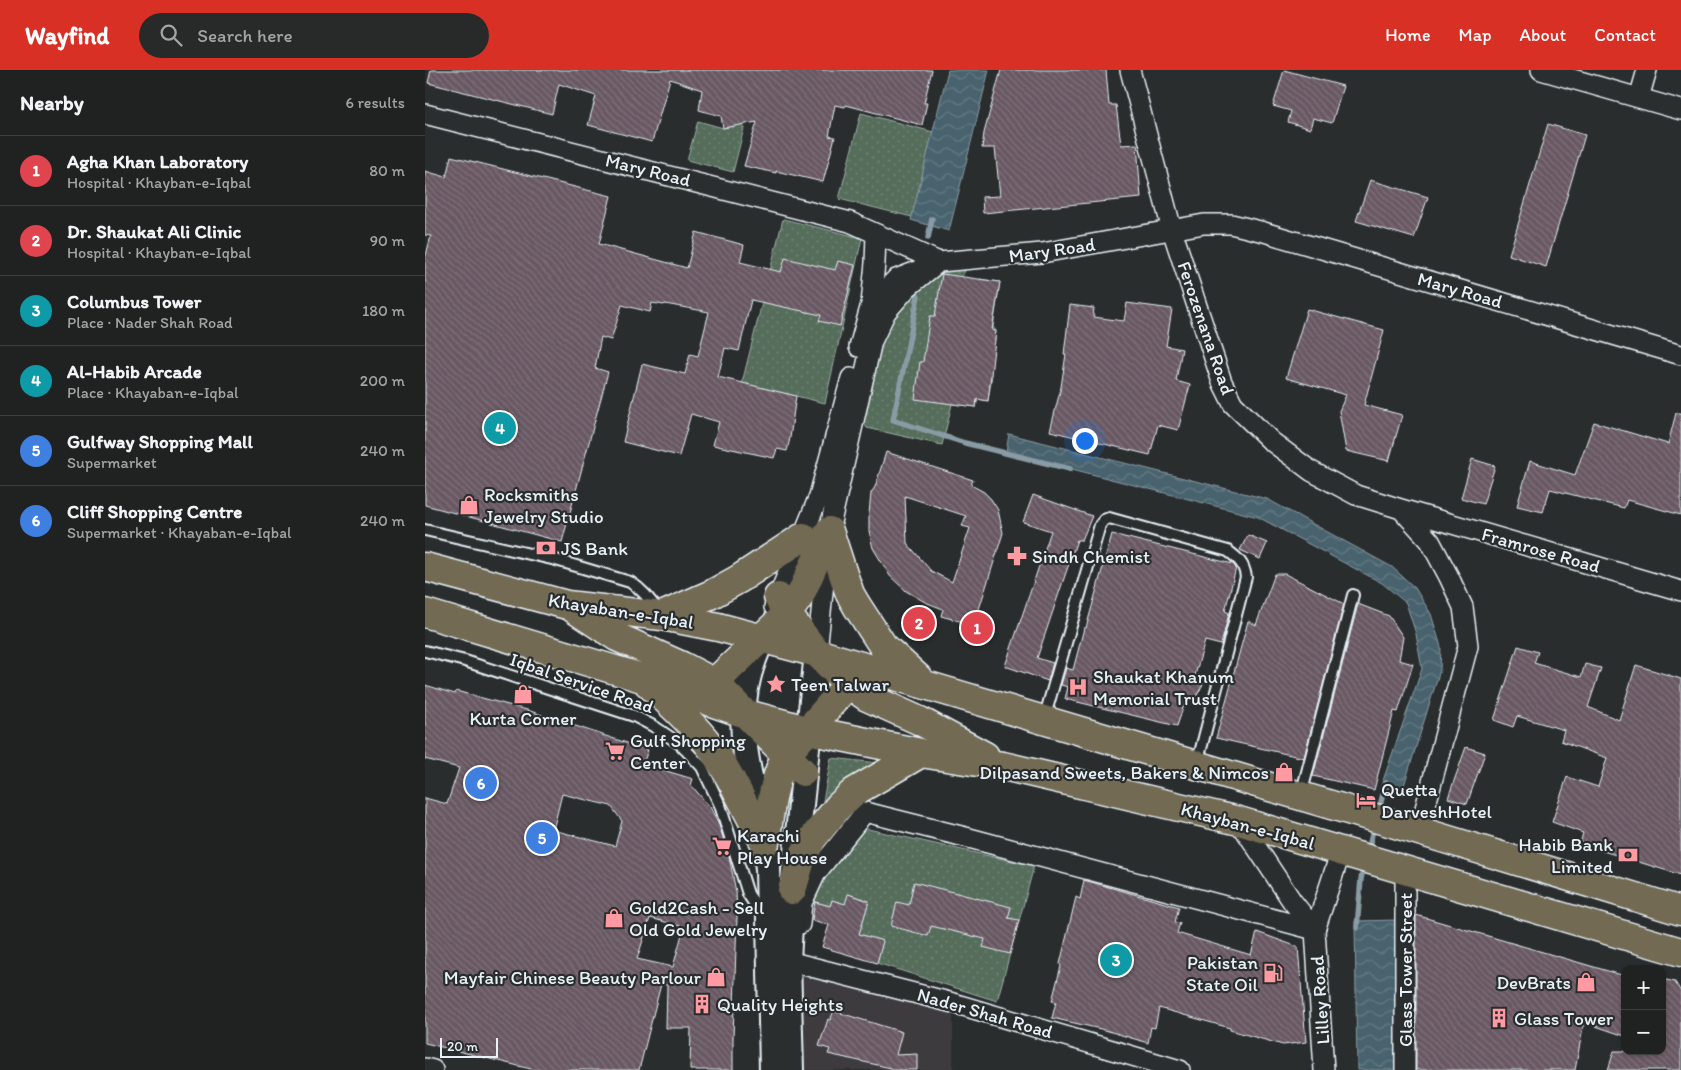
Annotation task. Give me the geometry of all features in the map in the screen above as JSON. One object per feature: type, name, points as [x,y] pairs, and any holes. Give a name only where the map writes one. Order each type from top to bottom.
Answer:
[{"type":"main road","points":[[707,690],[761,639],[783,606],[800,596],[829,531]]},
{"type":"main road","points":[[829,531],[850,594],[869,625],[883,646],[899,663],[926,684]]},
{"type":"main road","points":[[662,616],[712,594],[739,579],[803,537]]},
{"type":"main road","name":"Khayaban-e-Iqbal","points":[[425,567],[567,605],[662,616],[718,627],[817,653]]},
{"type":"main road","points":[[567,605],[617,637],[682,666],[707,690],[743,713],[795,763]]},
{"type":"main road","points":[[783,606],[817,653],[857,676],[926,684],[1681,911]]},
{"type":"main road","points":[[425,613],[642,678],[707,690]]},
{"type":"main road","points":[[765,843],[778,773],[795,763],[807,730],[857,676]]},
{"type":"main road","points":[[857,676],[867,697],[919,721],[1003,766]]},
{"type":"main road","points":[[642,678],[693,726],[710,746],[726,770],[765,843]]},
{"type":"main road","points":[[743,713],[807,730]]},
{"type":"main road","name":"Khayban-e-Iqbal","points":[[807,730],[921,753],[1003,766],[1239,821],[1681,952]]},
{"type":"main road","points":[[792,890],[801,860],[812,839],[852,809],[854,792],[921,753]]},
{"type":"street","name":"Ferozenana Road","points":[[1130,70],[1172,230],[1223,382],[1233,404],[1271,441],[1311,471],[1356,495],[1401,510],[1430,541],[1463,607],[1469,646],[1419,831]]},
{"type":"street","points":[[1541,70],[1681,110]]},
{"type":"street","points":[[1639,98],[1647,70]]},
{"type":"street","name":"Mary Road","points":[[425,114],[850,222],[939,262],[1041,253],[1204,224],[1231,224],[1264,232],[1681,355]]},
{"type":"street","points":[[783,606],[803,537],[819,496],[871,304],[876,234]]},
{"type":"street","points":[[871,304],[896,279],[939,262]]},
{"type":"street","points":[[807,730],[829,531],[872,340],[885,312],[907,288],[939,262]]},
{"type":"street","name":"Framrose Road","points":[[1401,510],[1681,591]]},
{"type":"street","points":[[761,639],[747,678],[743,713],[745,758],[765,843],[769,912],[786,963],[791,1070]]},
{"type":"street","points":[[772,1070],[786,963],[792,890],[795,763]]},
{"type":"street","points":[[786,963],[802,903],[815,873],[852,809],[979,840],[1315,930]]},
{"type":"street","name":"Lilley Road","points":[[1239,821],[1292,902],[1315,930]]},
{"type":"street","name":"Lilley Road","points":[[1324,1070],[1315,930],[1341,851]]},
{"type":"street","name":"Glass Tower Street","points":[[1405,870],[1405,1070]]},
{"type":"street","name":"Nader Shah Road","points":[[786,963],[953,1003],[1180,1070]]},
{"type":"street","points":[[425,1068],[433,1070]]},
{"type":"lane","points":[[1044,720],[1100,525],[1104,520],[1109,518],[1228,551],[1244,567],[1246,578],[1197,765]]},
{"type":"lane","points":[[425,530],[556,560],[630,582],[647,596],[662,616]]},
{"type":"lane","points":[[1301,796],[1353,595]]},
{"type":"lane","name":"Iqbal Service Road","points":[[425,651],[465,661],[634,716],[655,727],[680,744],[702,767],[720,805],[748,894],[754,903],[769,912]]},
{"type":"shaded area","points":[[788,961],[953,1003],[953,1070],[792,1070]]},
{"type":"green space","points":[[861,113],[933,132],[912,217],[839,199]]},
{"type":"green space","points":[[698,121],[723,128],[745,124],[733,172],[687,160]]},
{"type":"green space","points":[[783,219],[862,238],[825,403],[742,383]]},
{"type":"green space","points":[[968,264],[962,277],[978,288],[980,279],[1000,282],[993,327],[996,331],[992,359],[980,374],[992,375],[988,401],[978,399],[976,407],[952,404],[942,445],[867,428],[858,415],[888,322],[898,309],[945,268]]},
{"type":"green space","points":[[831,758],[879,763],[821,812]]},
{"type":"green space","points":[[859,827],[1034,866],[997,1001],[877,963],[883,941],[859,934],[869,901],[849,894],[845,904],[832,900],[830,906],[812,901],[818,884]]},
{"type":"water","points":[[948,70],[989,70],[949,231],[911,220]]},
{"type":"water","points":[[1009,434],[1267,499],[1392,567],[1415,588],[1431,614],[1441,647],[1440,670],[1401,795],[1380,789],[1422,669],[1416,634],[1406,603],[1382,583],[1258,517],[1006,452]]},
{"type":"water","points":[[1398,920],[1401,1070],[1357,1070],[1355,921]]},
{"type":"building","points":[[431,70],[932,70],[924,103],[927,103],[922,125],[846,105],[845,107],[835,105],[829,136],[835,137],[823,182],[744,166],[757,122],[723,128],[721,116],[699,110],[702,90],[670,79],[652,142],[588,125],[596,96],[559,84],[552,114],[428,83]]},
{"type":"building","points":[[1001,70],[1106,70],[1109,105],[1116,105],[1121,145],[1137,144],[1141,198],[983,213],[982,197],[1000,196],[995,148],[982,148],[984,133]]},
{"type":"building","points":[[1284,70],[1343,86],[1332,123],[1313,118],[1310,129],[1288,122],[1291,111],[1273,106]]},
{"type":"building","points":[[1548,124],[1585,135],[1546,267],[1509,255]]},
{"type":"building","points":[[451,156],[611,196],[599,244],[687,268],[696,232],[744,245],[740,262],[781,272],[785,258],[835,270],[838,261],[855,265],[840,326],[819,321],[821,315],[751,300],[739,351],[725,348],[718,377],[796,396],[787,451],[777,449],[774,458],[713,445],[719,422],[691,414],[679,456],[623,442],[642,364],[685,374],[690,354],[698,356],[709,312],[652,303],[650,312],[622,305],[611,340],[601,337],[595,368],[608,372],[562,542],[425,505],[425,259],[431,236],[425,235],[425,171],[446,177]]},
{"type":"building","points":[[1370,180],[1428,197],[1414,238],[1356,221]]},
{"type":"building","points":[[942,274],[1000,282],[992,330],[996,331],[988,401],[977,399],[976,407],[915,399],[920,362],[923,362],[930,316],[935,316]]},
{"type":"building","points":[[1127,303],[1172,309],[1166,346],[1182,349],[1176,381],[1190,385],[1178,430],[1158,425],[1150,455],[1050,431],[1061,387],[1070,305],[1094,308],[1093,317],[1124,321]]},
{"type":"building","points":[[1307,309],[1384,330],[1364,405],[1402,415],[1389,461],[1346,451],[1339,411],[1346,395],[1286,378]]},
{"type":"building","points":[[1676,413],[1681,413],[1681,515],[1627,500],[1624,508],[1550,489],[1543,512],[1517,506],[1530,461],[1575,475],[1594,422],[1668,444]]},
{"type":"building","points":[[886,452],[973,480],[971,485],[984,492],[991,499],[998,510],[1003,533],[974,625],[941,616],[943,609],[925,602],[906,591],[890,576],[873,548],[869,531],[871,493],[875,487]],"holes":[[[905,496],[966,516],[962,526],[970,528],[952,582],[931,571],[907,543]]]},
{"type":"building","points":[[1472,459],[1495,466],[1483,504],[1461,498]]},
{"type":"building","points":[[1033,495],[1092,516],[1082,540],[1077,540],[1037,658],[1053,663],[1048,681],[1005,666],[1051,531],[1023,522]]},
{"type":"building","points":[[1112,534],[1233,564],[1236,568],[1225,611],[1229,613],[1221,645],[1205,641],[1193,682],[1203,684],[1195,699],[1187,696],[1177,726],[1065,699],[1068,687],[1061,685],[1066,668],[1073,670]]},
{"type":"building","points":[[1248,535],[1267,543],[1260,559],[1240,550]]},
{"type":"building","points":[[1275,574],[1285,574],[1344,604],[1304,758],[1216,738],[1248,621],[1256,625]]},
{"type":"building","points":[[1358,604],[1389,616],[1403,637],[1399,660],[1413,664],[1398,712],[1394,711],[1374,790],[1313,776]]},
{"type":"building","points":[[1518,646],[1538,652],[1534,663],[1581,677],[1585,664],[1601,668],[1588,707],[1619,720],[1636,665],[1681,679],[1681,875],[1580,844],[1583,833],[1552,822],[1567,777],[1598,787],[1607,758],[1561,741],[1564,730],[1517,716],[1513,727],[1494,720]]},
{"type":"building","points":[[425,685],[455,694],[456,691],[527,710],[648,750],[643,764],[693,779],[691,785],[710,807],[718,822],[729,856],[736,892],[733,1070],[690,1070],[691,1028],[666,1028],[667,985],[661,984],[639,1070],[535,1070],[425,1043],[425,798],[447,804],[459,768],[425,759]],"holes":[[[562,794],[611,806],[622,821],[615,846],[553,830]],[[650,918],[684,927],[673,967],[637,959]]]},
{"type":"building","points":[[1466,747],[1485,753],[1467,804],[1448,798]]},
{"type":"building","points":[[1084,880],[1179,907],[1175,922],[1180,923],[1177,933],[1251,955],[1257,932],[1298,947],[1306,1042],[1283,1045],[1159,1008],[1155,1028],[1151,1027],[1148,1043],[1105,1030],[1052,1018],[1056,1002],[1052,1001],[1060,964],[1076,897],[1080,899]]},
{"type":"building","points":[[914,882],[1011,907],[1008,918],[1019,920],[1010,954],[983,947],[985,939],[931,926],[928,936],[891,926],[897,902],[909,905]]},
{"type":"building","points":[[848,894],[869,901],[859,934],[883,941],[877,963],[822,947],[829,925],[812,920],[815,902],[830,906],[832,900],[845,904]]},
{"type":"building","name":"Glass Tower","points":[[1416,915],[1621,975],[1621,1035],[1584,1022],[1575,1070],[1416,1070]]},
{"type":"building","points":[[1666,980],[1675,982],[1681,992],[1681,1070],[1608,1070],[1614,1051],[1621,1051],[1621,1055],[1666,1055]]},
{"type":"building","points":[[834,1011],[902,1032],[896,1055],[917,1054],[917,1070],[891,1070],[891,1068],[828,1054],[830,1049],[819,1046],[828,1019],[830,1020]]},
{"type":"waterway","points":[[928,238],[932,219]]},
{"type":"waterway","points":[[918,296],[893,420],[965,443],[1070,469]]},
{"type":"waterway","points":[[1378,813],[1386,783]]},
{"type":"waterway","points":[[1368,851],[1374,826]]},
{"type":"waterway","points":[[1357,928],[1364,865]]},
{"type":"place","name":"Al-Habib Arcade","points":[[500,428]]},
{"type":"place","name":"Rocksmiths Jewelry Studio","points":[[469,505]]},
{"type":"place","name":"JS Bank","points":[[546,548]]},
{"type":"place","name":"Sindh Chemist","points":[[1017,556]]},
{"type":"place","name":"Dr. Shaukat Ali Clinic","points":[[919,623]]},
{"type":"place","name":"Agha Khan Laboratory","points":[[977,628]]},
{"type":"place","name":"Teen Talwar","points":[[776,684]]},
{"type":"place","name":"Shaukat Khanum Memorial Trust","points":[[1078,687]]},
{"type":"place","name":"Kurta Corner","points":[[523,694]]},
{"type":"place","name":"Gulf Shopping Center","points":[[615,751]]},
{"type":"place","name":"Dilpasand Sweets, Bakers & Nimcos","points":[[1284,772]]},
{"type":"place","name":"Cliff Shopping Centre","points":[[481,783]]},
{"type":"place","name":"Quetta DarveshHotel","points":[[1366,800]]},
{"type":"place","name":"Gulfway Shopping Mall","points":[[542,838]]},
{"type":"place","name":"Karachi Play House","points":[[722,846]]},
{"type":"place","name":"Habib Bank Limited","points":[[1628,855]]},
{"type":"place","name":"Gold2Cash - Sell Old Gold Jewelry","points":[[614,918]]},
{"type":"place","name":"Columbus Tower","points":[[1116,960]]},
{"type":"place","name":"Pakistan State Oil","points":[[1273,973]]},
{"type":"place","name":"Mayfair Chinese Beauty Parlour","points":[[716,977]]},
{"type":"place","name":"DevBrats","points":[[1586,982]]},
{"type":"place","name":"Quality Heights","points":[[702,1004]]},
{"type":"place","name":"Glass Tower","points":[[1499,1018]]}]
